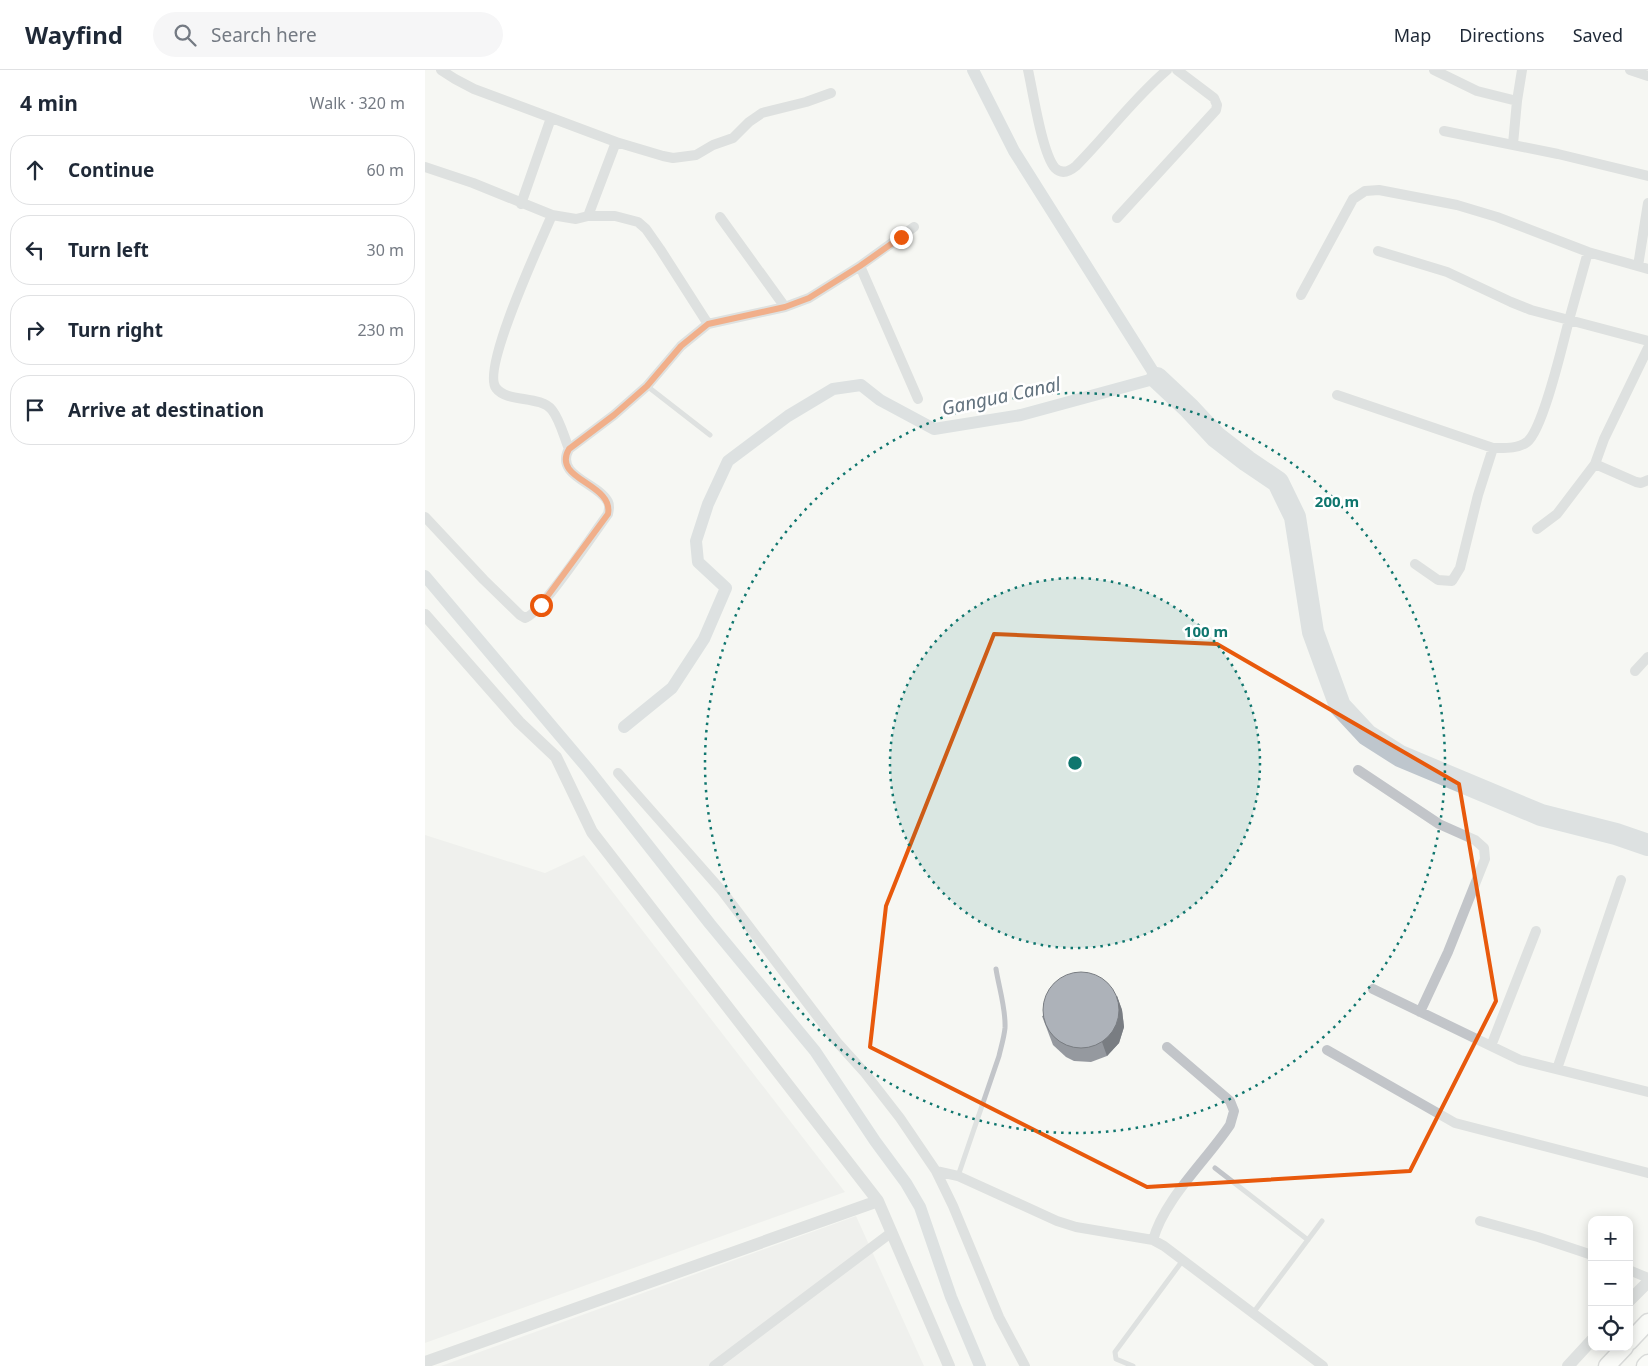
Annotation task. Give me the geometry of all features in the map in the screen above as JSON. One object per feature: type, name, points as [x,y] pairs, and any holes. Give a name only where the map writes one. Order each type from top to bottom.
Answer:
[{"type":"highway","points":[[1633,1338],[1648,1322]]},
{"type":"highway","points":[[1607,1366],[1621,1351]]},
{"type":"highway","points":[[1645,1366],[1648,1363]]},
{"type":"street","points":[[441,70],[455,80],[474,89],[616,142],[673,158],[696,155],[713,145],[733,138],[749,122],[762,113],[806,102],[831,93]]},
{"type":"street","points":[[1029,70],[1041,130],[1049,158],[1056,168],[1061,171],[1070,171],[1076,166],[1123,112],[1149,85],[1167,70]]},
{"type":"street","points":[[1117,218],[1216,110],[1217,105],[1214,98],[1177,70]]},
{"type":"street","points":[[1434,70],[1477,91],[1517,101]]},
{"type":"street","points":[[1513,144],[1522,70]]},
{"type":"street","points":[[1630,70],[1648,76]]},
{"type":"street","points":[[521,204],[551,118]]},
{"type":"street","points":[[1444,131],[1513,144],[1648,176]]},
{"type":"street","points":[[589,216],[616,142]]},
{"type":"street","points":[[425,167],[473,183],[552,215],[576,219],[589,216],[615,216],[638,222],[646,229],[708,324]]},
{"type":"street","points":[[1301,295],[1353,199],[1365,191],[1379,190],[1457,205],[1497,217],[1588,252],[1643,268],[1648,203]]},
{"type":"street","points":[[552,215],[512,308],[492,378],[496,388],[503,393],[543,404],[552,410],[569,449]]},
{"type":"street","points":[[720,217],[785,307]]},
{"type":"street","points":[[425,517],[520,615],[529,618],[546,599],[608,514],[609,507],[604,498],[568,468],[565,461],[569,449],[614,415],[647,386],[681,346],[708,324],[785,307],[809,298],[860,266],[914,227]]},
{"type":"street","points":[[1378,251],[1447,272],[1531,310],[1648,341]]},
{"type":"street","points":[[1337,395],[1493,448],[1519,447],[1528,442],[1542,416],[1588,252]]},
{"type":"street","points":[[860,266],[918,399]]},
{"type":"street","points":[[1537,528],[1557,514],[1595,464],[1604,439],[1648,348]]},
{"type":"street","points":[[1415,564],[1438,580],[1452,581],[1460,568],[1477,495],[1493,448]]},
{"type":"street","points":[[1595,464],[1636,482],[1641,483],[1648,480]]},
{"type":"street","points":[[425,615],[519,722],[556,757],[592,832],[878,1201],[949,1366]]},
{"type":"street","points":[[1635,671],[1648,656]]},
{"type":"street","points":[[1358,770],[1439,824],[1475,840],[1484,848],[1485,859],[1451,943],[1420,1012]]},
{"type":"street","points":[[618,773],[722,891],[832,1035],[889,1103],[936,1170],[999,1317],[1025,1366]]},
{"type":"street","points":[[1557,1069],[1621,880]]},
{"type":"street","points":[[1491,1046],[1536,931]]},
{"type":"street","points":[[1373,989],[1520,1060],[1648,1092]]},
{"type":"street","points":[[1153,1240],[1156,1228],[1165,1211],[1230,1126],[1235,1111],[1230,1101],[1167,1047]]},
{"type":"street","points":[[1327,1050],[1455,1123],[1648,1173]]},
{"type":"street","points":[[936,1170],[958,1176],[1057,1221],[1076,1227],[1153,1240],[1183,1260],[1323,1366]]},
{"type":"street","points":[[425,1362],[878,1201]]},
{"type":"street","points":[[1481,1222],[1538,1237],[1588,1254]]},
{"type":"street","points":[[714,1366],[892,1232]]},
{"type":"street","points":[[1633,1272],[1648,1280],[1633,1297]]},
{"type":"street","points":[[1568,1366],[1588,1344]]},
{"type":"lane","points":[[647,386],[711,435]]},
{"type":"lane","points":[[958,1176],[999,1056],[1003,1039],[1005,1028],[1004,1015],[996,969]]},
{"type":"lane","points":[[1215,1168],[1308,1240]]},
{"type":"lane","points":[[1253,1313],[1322,1221]]},
{"type":"lane","points":[[1133,1366],[1116,1359],[1115,1352],[1183,1260]]},
{"type":"highlighted area","points":[[994,634],[1217,644],[1459,784],[1496,1001],[1410,1171],[1147,1187],[870,1047],[886,906]]},
{"type":"shaded area","points":[[425,835],[545,873],[584,855],[845,1192],[425,1343]]},
{"type":"shaded area","points":[[856,1216],[924,1366],[441,1366]]},
{"type":"building","points":[[1081,972],[1096,975],[1108,983],[1116,995],[1119,1010],[1116,1025],[1108,1037],[1096,1045],[1081,1048],[1066,1045],[1054,1037],[1046,1025],[1043,1010],[1046,995],[1054,983],[1066,975]]},
{"type":"waterway","name":"Gangua Canal","points":[[624,727],[672,688],[704,639],[726,588],[698,562],[696,541],[708,504],[728,461],[788,416],[833,389],[861,385],[880,400],[934,429],[1021,415],[1157,378],[1014,151],[973,70]]},
{"type":"waterway","points":[[1157,378],[1216,437],[1278,482],[1295,517],[1313,632],[1340,706],[1367,735],[1400,756],[1541,815],[1616,834],[1648,845]]},
{"type":"waterway","points":[[425,576],[588,769],[710,924],[815,1051],[875,1141],[906,1183],[920,1207],[951,1297],[980,1366]]},
{"type":"route","points":[[541,605],[608,514],[608,502],[568,468],[565,461],[569,449],[614,415],[647,386],[681,346],[708,324],[785,307],[809,298],[860,266],[901,237]]}]
